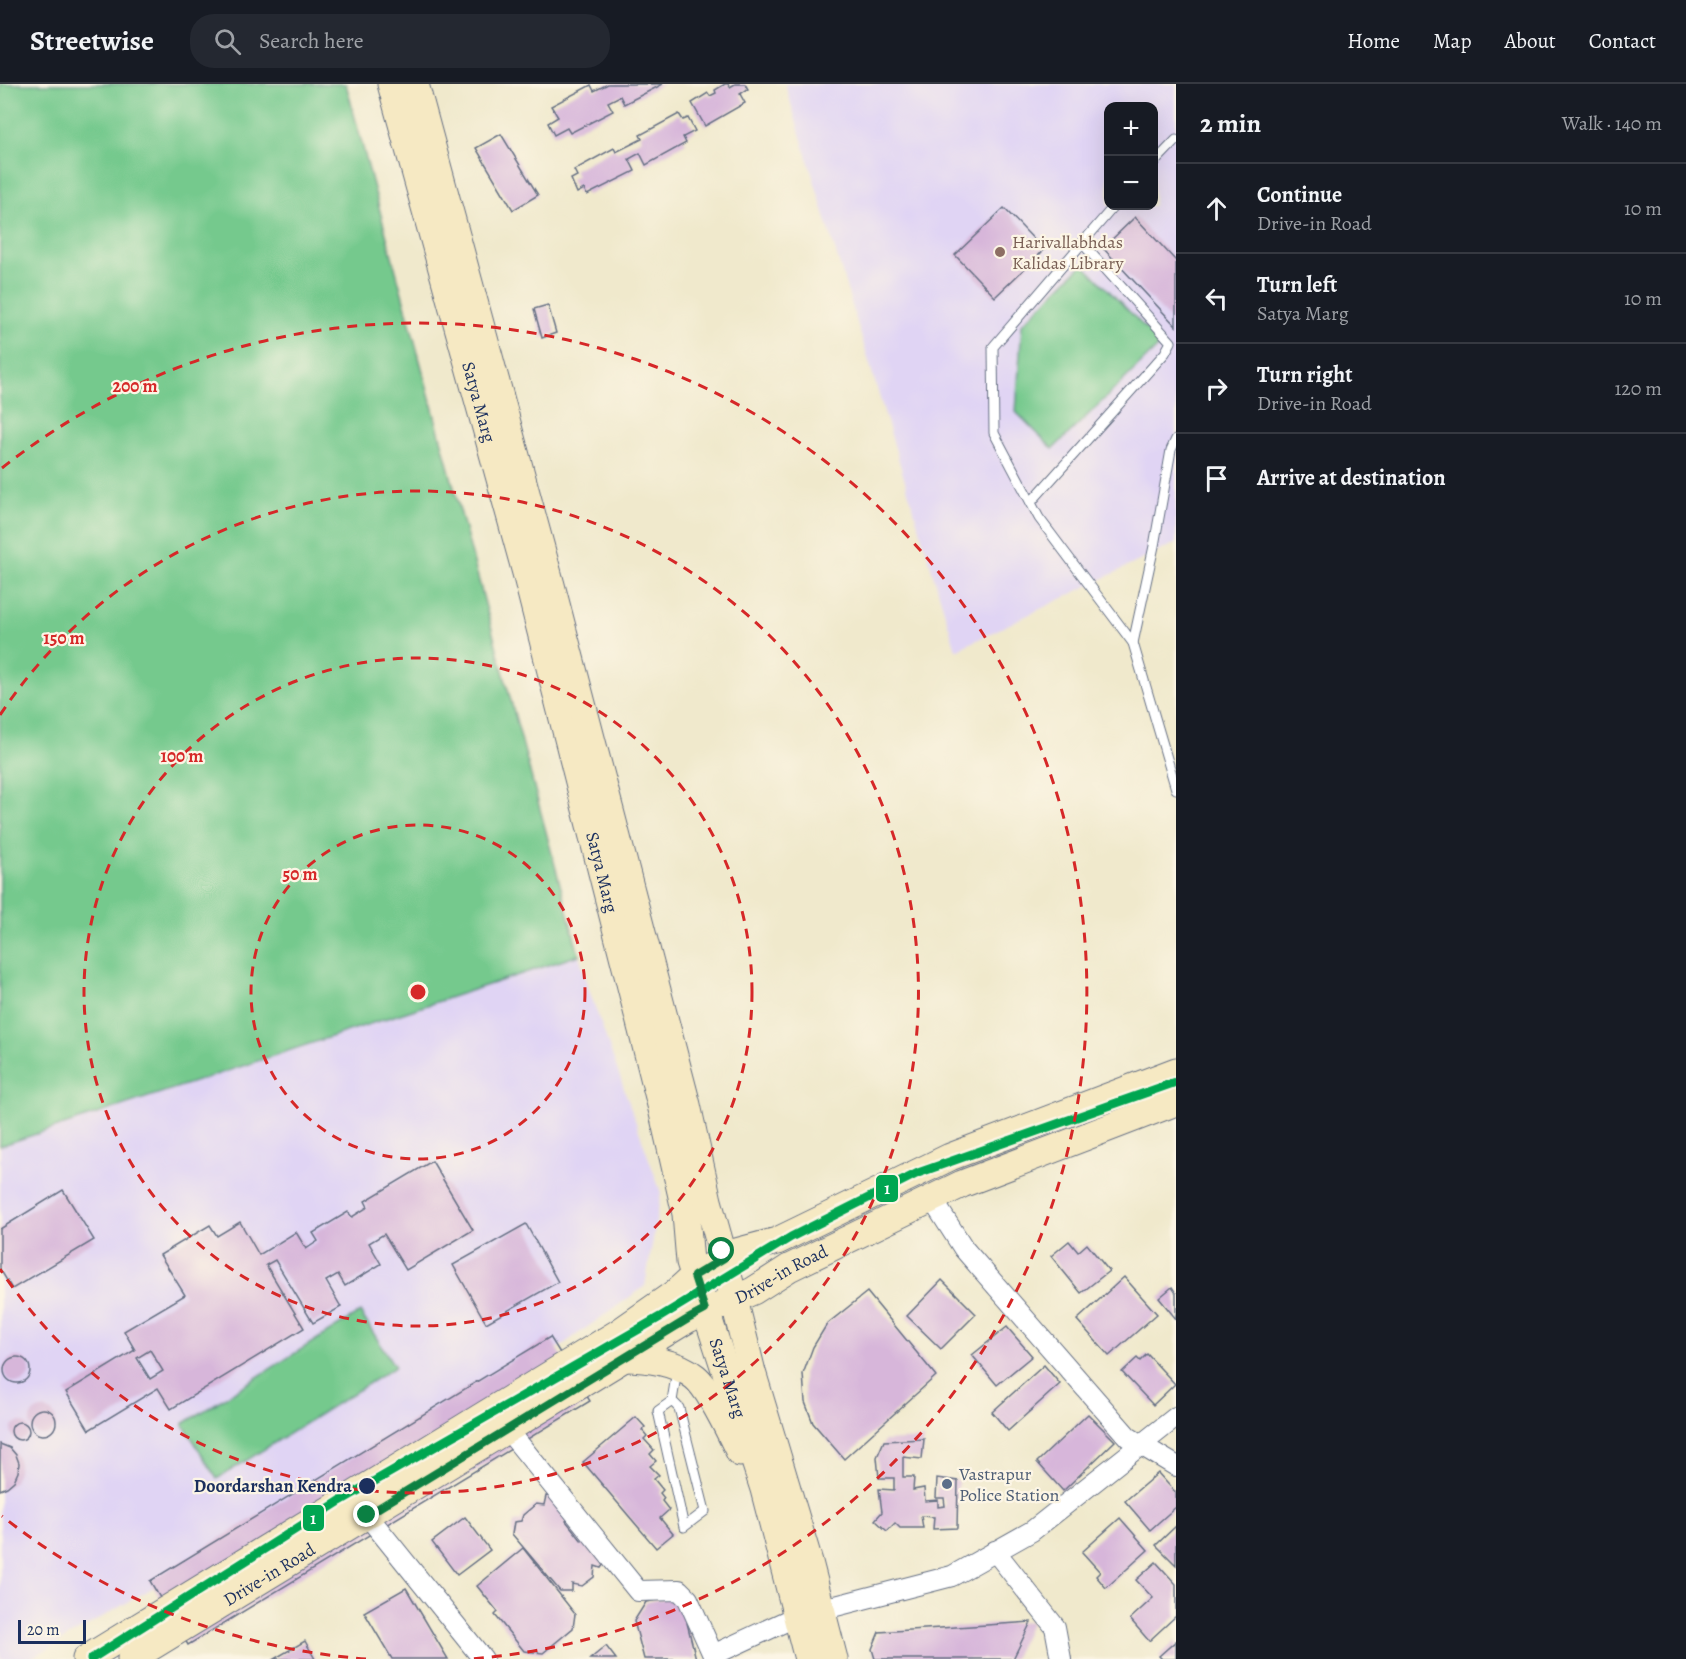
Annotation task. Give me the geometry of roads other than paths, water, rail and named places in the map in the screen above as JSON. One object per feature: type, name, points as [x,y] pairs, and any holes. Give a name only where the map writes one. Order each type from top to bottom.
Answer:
[{"type":"main road","name":"Satya Marg","points":[[392,84],[526,573],[634,998],[686,1214],[690,1262],[764,1489],[809,1612],[834,1659]]},
{"type":"main road","name":"Satya Marg","points":[[415,84],[551,585],[687,1106],[708,1201],[752,1372],[806,1551],[809,1612],[808,1659]]},
{"type":"main road","name":"Drive-in Road","points":[[86,1659],[618,1333],[675,1293],[694,1276],[724,1258],[736,1252],[777,1241],[950,1157],[1176,1071]]},
{"type":"main road","name":"Drive-in Road","points":[[131,1659],[688,1319],[753,1291],[789,1268],[962,1184],[1176,1102]]},
{"type":"main road","points":[[624,1358],[647,1359],[677,1368],[696,1377],[709,1394],[748,1468],[764,1489]]},
{"type":"street","points":[[932,1199],[964,1249],[1128,1437],[1176,1466]]},
{"type":"street","points":[[507,1429],[638,1591],[679,1590],[688,1599],[714,1657],[809,1612],[952,1576],[1032,1531],[1176,1417]]},
{"type":"street","points":[[367,1515],[483,1659]]},
{"type":"street","points":[[995,1551],[1055,1627],[1061,1659]]},
{"type":"lane","points":[[1158,159],[1176,140]]},
{"type":"lane","points":[[1111,210],[993,347],[994,433],[1039,518],[1133,644],[1176,789]]},
{"type":"lane","points":[[1031,502],[1103,424],[1165,353],[1171,342],[1082,243]]},
{"type":"lane","points":[[1133,644],[1171,450],[1176,439]]},
{"type":"lane","points":[[672,1401],[679,1408],[705,1511],[684,1527],[658,1412],[672,1401],[677,1368]]},
{"type":"place","name":"Harivallabhdas Kalidas Library","points":[[1000,252]]},
{"type":"place","name":"Vastrapur Police Station","points":[[947,1484]]},
{"type":"place","name":"Doordarshan Kendra","points":[[367,1486]]}]
